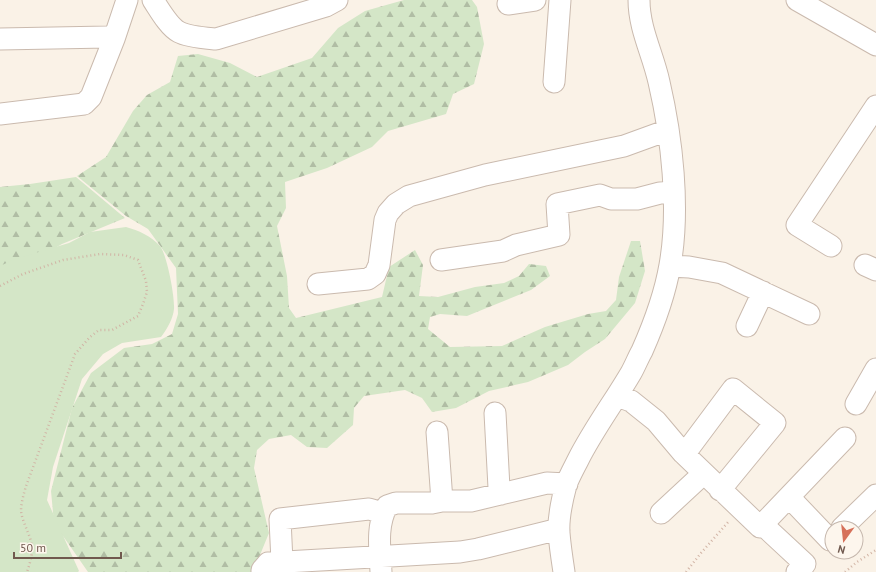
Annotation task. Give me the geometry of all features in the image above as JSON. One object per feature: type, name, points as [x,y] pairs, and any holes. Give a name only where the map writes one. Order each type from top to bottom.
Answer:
[{"type":"street","points":[[0,114],[84,104],[91,97],[114,39],[127,0]]},
{"type":"street","points":[[153,0],[171,26],[178,32],[203,38],[216,39],[326,6],[336,0]]},
{"type":"street","points":[[508,4],[534,0]]},
{"type":"street","points":[[554,82],[560,0]]},
{"type":"street","points":[[564,572],[559,531],[561,508],[567,484],[587,441],[632,371],[647,339],[659,307],[670,266],[675,222],[672,158],[660,82],[643,32],[639,10],[639,0]]},
{"type":"street","points":[[797,0],[876,45]]},
{"type":"street","points":[[0,39],[107,37],[114,39]]},
{"type":"street","points":[[831,246],[797,225],[876,106]]},
{"type":"street","points":[[318,284],[368,278],[375,274],[379,265],[385,220],[388,212],[396,204],[409,196],[485,175],[624,146],[668,130]]},
{"type":"street","points":[[441,260],[503,251],[516,245],[559,235],[557,204],[600,195],[611,199],[637,199],[660,193],[674,192]]},
{"type":"street","points":[[670,266],[689,267],[722,273],[810,314]]},
{"type":"street","points":[[747,326],[763,292]]},
{"type":"street","points":[[856,404],[876,368]]},
{"type":"street","points":[[683,454],[733,389],[775,423],[720,490]]},
{"type":"street","points":[[617,396],[631,401],[656,421],[683,454],[760,528],[845,438]]},
{"type":"street","points":[[495,413],[499,488],[502,494]]},
{"type":"street","points":[[437,432],[442,501]]},
{"type":"street","points":[[661,513],[703,474]]},
{"type":"street","points":[[381,564],[380,525],[383,513],[387,506],[396,503],[471,501],[547,483],[567,484]]},
{"type":"street","points":[[850,520],[876,495]]},
{"type":"street","points":[[789,496],[824,534]]},
{"type":"street","points":[[282,562],[280,519],[369,509],[383,513]]},
{"type":"street","points":[[763,525],[805,564],[797,572]]},
{"type":"street","points":[[262,572],[268,563],[282,562],[381,564],[460,552],[551,531],[559,531]]},
{"type":"path","points":[[0,286],[23,274],[53,263],[100,254],[124,255],[138,260],[146,281],[147,292],[138,316],[112,330],[99,330],[74,354],[26,486],[23,499],[21,511],[30,540],[32,554],[27,572]]},
{"type":"path","points":[[686,572],[701,552],[740,509]]},
{"type":"path","points":[[845,572],[857,562],[876,550]]},
{"type":"green space","points":[[404,0],[472,0],[477,7],[484,44],[474,84],[453,94],[446,114],[388,131],[372,147],[327,168],[285,182],[286,208],[277,226],[287,276],[289,308],[296,318],[382,297],[389,267],[415,250],[423,265],[419,296],[438,297],[475,287],[504,283],[519,276],[529,264],[546,266],[550,276],[531,290],[467,316],[440,314],[430,317],[428,329],[450,347],[502,346],[545,327],[588,314],[606,311],[616,300],[619,277],[631,241],[640,241],[645,271],[635,303],[605,339],[568,365],[528,382],[489,391],[456,408],[432,412],[422,398],[405,390],[364,396],[354,408],[353,425],[327,448],[307,447],[291,435],[269,439],[257,450],[254,468],[269,533],[253,572],[88,572],[54,523],[51,491],[72,408],[91,373],[124,348],[152,344],[172,334],[178,314],[176,268],[148,229],[126,216],[77,176],[106,157],[133,111],[147,95],[170,82],[178,56],[198,54],[230,63],[257,77],[312,58],[338,28],[365,11]]},
{"type":"green space","points":[[76,177],[125,218],[62,244],[0,280],[0,187]]},
{"type":"green space","points":[[126,227],[148,236],[160,246],[163,251],[172,286],[174,309],[167,327],[161,337],[122,343],[103,354],[82,379],[53,467],[47,500],[79,571],[0,572],[0,266],[15,259],[69,243],[90,232]]}]
